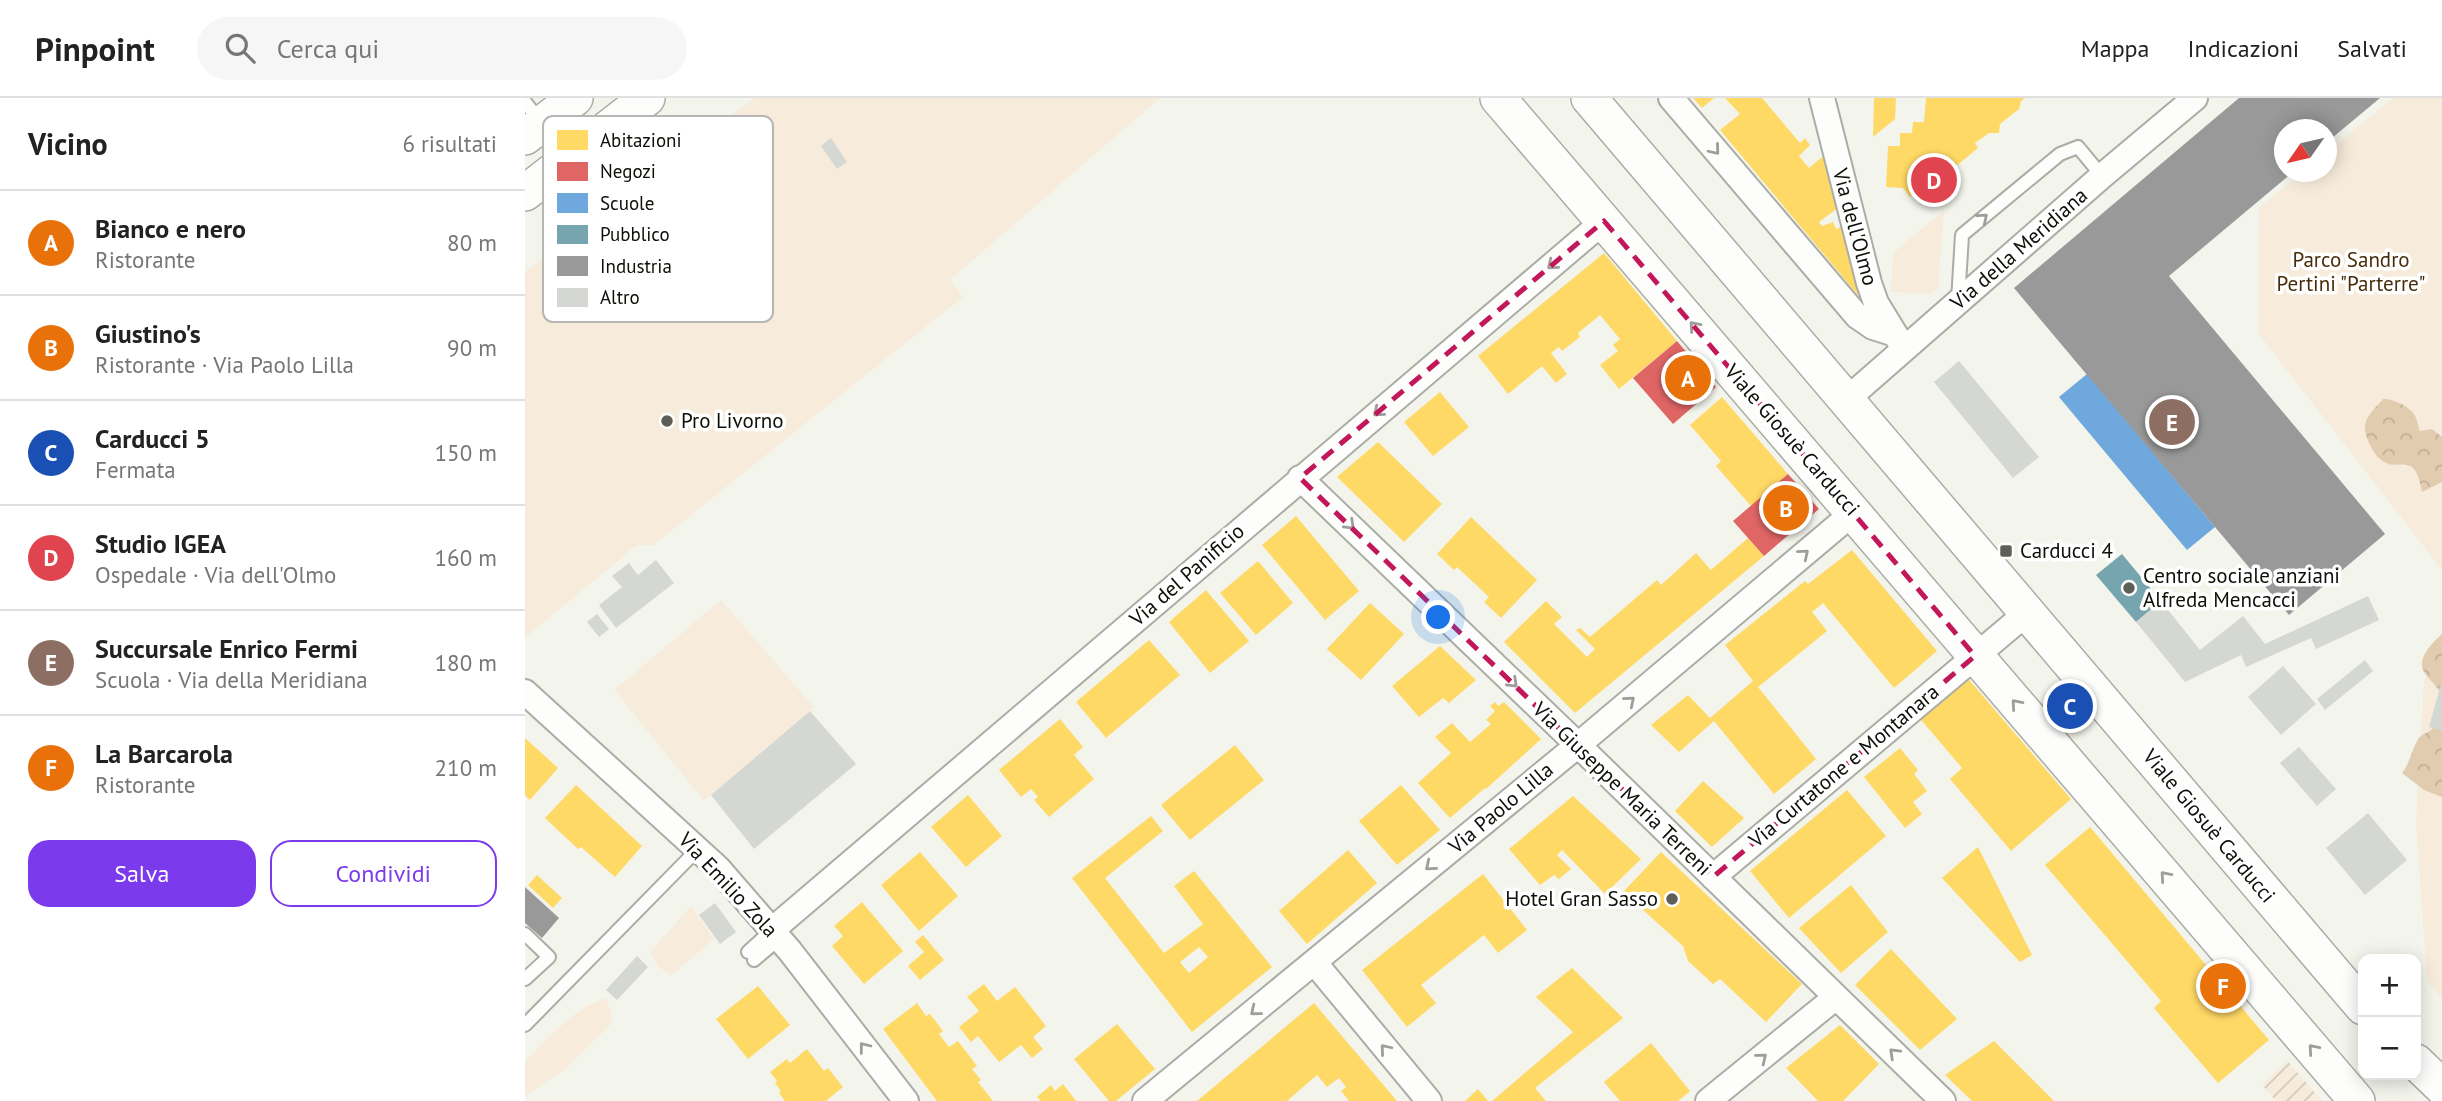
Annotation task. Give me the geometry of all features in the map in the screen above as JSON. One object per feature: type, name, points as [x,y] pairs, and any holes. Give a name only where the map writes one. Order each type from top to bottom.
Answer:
[{"type":"main road","points":[[531,121],[575,98]]},
{"type":"main road","points":[[624,116],[647,98]]},
{"type":"main road","name":"Viale Giosuè Carducci","points":[[1498,98],[1854,512],[2096,806],[2357,1101]]},
{"type":"main road","name":"Viale Giosuè Carducci","points":[[1589,98],[2358,1001]]},
{"type":"main road","points":[[525,193],[543,179]]},
{"type":"main road","points":[[2421,1067],[2442,1087]]},
{"type":"main road","points":[[2416,1080],[2431,1101]]},
{"type":"street","points":[[1671,98],[1857,316],[1900,342]]},
{"type":"street","name":"Via dell'Olmo","points":[[1822,98],[1869,283],[1876,303],[1900,342]]},
{"type":"street","name":"Via della Meridiana","points":[[1845,401],[1900,342],[1958,302],[2195,98]]},
{"type":"street","name":"Via del Panificio","points":[[776,934],[1300,478],[1604,221]]},
{"type":"street","name":"Via Giuseppe Maria Terreni","points":[[1300,478],[1943,1101]]},
{"type":"street","name":"Via Paolo Lilla","points":[[1145,1101],[1578,745],[1854,512]]},
{"type":"street","points":[[1975,656],[2028,612]]},
{"type":"street","name":"Via Curtatone e Montanara","points":[[1713,877],[1975,656]]},
{"type":"street","name":"Via Emilio Zola","points":[[525,692],[718,868],[776,934],[906,1101]]},
{"type":"street","points":[[1314,962],[1429,1101]]},
{"type":"street","points":[[1708,1101],[1836,997]]},
{"type":"lane","points":[[1958,302],[1962,236],[2060,154],[2078,147],[2102,176]]},
{"type":"lane","points":[[525,1026],[698,849]]},
{"type":"lane","points":[[525,934],[549,957],[525,979]]},
{"type":"lane","points":[[751,956],[776,934]]},
{"type":"highlighted area","points":[[1604,221],[1975,656],[1713,877],[1300,478]]},
{"type":"green space","name":"Pro Livorno","points":[[754,98],[1160,98],[950,280],[963,297],[654,545],[637,545],[525,638],[525,272],[543,258],[543,322],[773,322],[773,116],[730,116]]},
{"type":"green space","name":"Parco Sandro Pertini \"Parterre\"","points":[[2393,98],[2442,98],[2442,570],[2258,333],[2259,207],[2290,182],[2337,182],[2337,144]]},
{"type":"green space","points":[[1944,210],[1938,289],[1931,294],[1891,292],[1893,253]]},
{"type":"green space","points":[[2383,399],[2400,403],[2412,411],[2420,431],[2432,429],[2442,437],[2442,482],[2422,492],[2418,475],[2412,467],[2389,464],[2375,454],[2367,439],[2365,426],[2369,416]]},
{"type":"green space","points":[[721,600],[814,707],[704,801],[614,690]]},
{"type":"green space","points":[[2442,634],[2442,797],[2424,790],[2402,773],[2419,738],[2432,729],[2437,718],[2439,690],[2422,667],[2429,647]]},
{"type":"green space","points":[[2442,654],[2442,999],[2427,981],[2416,823],[2424,680]]},
{"type":"green space","points":[[691,906],[714,939],[671,976],[658,966],[650,952]]},
{"type":"green space","points":[[607,998],[613,1022],[562,1072],[525,1096],[525,1062],[573,1016]]},
{"type":"green space","points":[[2287,1060],[2322,1101],[2276,1101],[2262,1085]]},
{"type":"building: Abitazioni","points":[[1693,98],[1714,98],[1702,108]]},
{"type":"building: Abitazioni","points":[[1725,98],[1762,98],[1800,143],[1805,138],[1810,145],[1799,156],[1809,168],[1828,152],[1843,204],[1819,222],[1822,226],[1833,222],[1836,229],[1849,223],[1863,291],[1857,294],[1720,130],[1740,114]]},
{"type":"building: Abitazioni","points":[[1874,98],[1896,98],[1895,119],[1873,137]]},
{"type":"building: Abitazioni","points":[[1926,98],[2025,98],[2019,109],[2000,124],[1999,133],[1989,133],[1975,143],[1978,148],[1937,182],[1934,178],[1910,197],[1903,188],[1886,187],[1888,146],[1900,146],[1900,133],[1912,133],[1913,122],[1924,122]]},
{"type":"building: Abitazioni","points":[[1604,253],[1677,341],[1619,389],[1600,365],[1618,351],[1613,345],[1620,339],[1600,315],[1578,333],[1580,337],[1562,351],[1559,347],[1551,353],[1567,374],[1556,383],[1542,366],[1508,394],[1478,356]]},
{"type":"building: Abitazioni","points":[[1440,392],[1469,427],[1433,456],[1404,422]]},
{"type":"building: Abitazioni","points":[[1722,397],[1788,474],[1751,506],[1716,466],[1721,461],[1690,425]]},
{"type":"building: Abitazioni","points":[[1378,442],[1442,504],[1404,542],[1337,477]]},
{"type":"building: Abitazioni","points":[[1296,516],[1359,591],[1325,620],[1262,545]]},
{"type":"building: Abitazioni","points":[[1471,517],[1537,580],[1501,618],[1484,602],[1489,597],[1457,567],[1454,570],[1437,554]]},
{"type":"building: Abitazioni","points":[[1748,538],[1764,556],[1575,713],[1504,642],[1546,601],[1562,617],[1554,624],[1587,657],[1595,649],[1576,630],[1580,628],[1590,637],[1657,580],[1661,585],[1696,553],[1711,570]]},
{"type":"building: Abitazioni","points":[[1852,550],[1937,651],[1894,688],[1823,603],[1812,612],[1827,631],[1758,687],[1816,759],[1774,794],[1714,721],[1679,752],[1651,725],[1688,695],[1710,718],[1753,681],[1725,645],[1805,581],[1808,584]]},
{"type":"building: Abitazioni","points":[[1258,561],[1293,603],[1256,635],[1220,593]]},
{"type":"building: Abitazioni","points":[[1206,590],[1249,641],[1210,673],[1169,622]]},
{"type":"building: Abitazioni","points":[[1370,603],[1404,634],[1361,680],[1327,649]]},
{"type":"building: Abitazioni","points":[[1149,640],[1180,675],[1106,738],[1076,702]]},
{"type":"building: Abitazioni","points":[[1440,646],[1476,680],[1449,703],[1443,698],[1419,717],[1392,686]]},
{"type":"building: Abitazioni","points":[[1965,675],[2071,799],[2011,851],[1950,779],[1962,768],[1917,715]]},
{"type":"building: Abitazioni","points":[[1495,702],[1498,706],[1504,702],[1541,739],[1450,818],[1418,783],[1451,753],[1435,737],[1452,723],[1470,742],[1491,724],[1486,720],[1495,711],[1490,706]]},
{"type":"building: Abitazioni","points":[[1060,719],[1083,747],[1074,755],[1094,779],[1049,817],[1034,800],[1038,797],[1031,789],[1021,797],[999,770]]},
{"type":"building: Abitazioni","points":[[525,738],[558,768],[530,800],[525,795]]},
{"type":"building: Abitazioni","points":[[1235,745],[1264,780],[1190,840],[1161,805]]},
{"type":"building: Abitazioni","points":[[1900,748],[1918,770],[1914,774],[1927,791],[1913,802],[1922,814],[1905,828],[1864,777]]},
{"type":"building: Abitazioni","points":[[1703,781],[1744,818],[1712,847],[1675,811]]},
{"type":"building: Abitazioni","points":[[576,785],[642,846],[615,877],[581,847],[578,849],[545,818]]},
{"type":"building: Abitazioni","points":[[1401,785],[1440,830],[1397,865],[1359,821]]},
{"type":"building: Abitazioni","points":[[1847,790],[1886,836],[1789,918],[1750,871]]},
{"type":"building: Abitazioni","points":[[968,795],[1002,836],[966,867],[931,827]]},
{"type":"building: Abitazioni","points":[[1573,796],[1641,859],[1605,894],[1562,850],[1557,855],[1571,869],[1559,879],[1554,875],[1540,885],[1509,849]]},
{"type":"building: Abitazioni","points":[[1151,816],[1163,831],[1105,878],[1164,953],[1203,924],[1174,886],[1194,871],[1272,967],[1192,1032],[1072,878]],"holes":[[[1199,947],[1208,957],[1189,973],[1180,962]]]},
{"type":"building: Abitazioni","points":[[2090,827],[2269,1040],[2218,1083],[2154,1008],[2161,1001],[2045,865]]},
{"type":"building: Abitazioni","points":[[1978,847],[2032,955],[2020,962],[1942,878]]},
{"type":"building: Abitazioni","points":[[1348,850],[1377,883],[1307,944],[1279,911]]},
{"type":"building: Abitazioni","points":[[920,852],[958,896],[919,931],[881,885]]},
{"type":"building: Abitazioni","points":[[1661,852],[1802,984],[1766,1022],[1720,979],[1713,984],[1688,961],[1683,946],[1623,892]]},
{"type":"building: Abitazioni","points":[[1483,874],[1527,930],[1498,953],[1484,935],[1421,985],[1436,1003],[1407,1027],[1362,970]]},
{"type":"building: Abitazioni","points":[[537,875],[562,898],[553,908],[528,885]]},
{"type":"building: Abitazioni","points":[[1851,885],[1888,932],[1841,973],[1799,928]]},
{"type":"building: Abitazioni","points":[[862,902],[903,951],[864,984],[832,946],[843,936],[834,926]]},
{"type":"building: Abitazioni","points":[[923,935],[944,960],[920,980],[908,966],[924,952],[915,942]]},
{"type":"building: Abitazioni","points":[[1891,949],[1957,1019],[1920,1050],[1855,985]]},
{"type":"building: Abitazioni","points":[[1572,968],[1623,1018],[1535,1088],[1546,1101],[1492,1101],[1573,1032],[1536,997]]},
{"type":"building: Abitazioni","points":[[984,984],[997,1001],[1015,987],[1046,1026],[1033,1037],[1043,1049],[1032,1058],[1021,1045],[999,1062],[978,1036],[971,1042],[959,1027],[979,1011],[967,997]]},
{"type":"building: Abitazioni","points":[[758,986],[790,1025],[748,1059],[716,1019]]},
{"type":"building: Abitazioni","points":[[917,1003],[926,1016],[930,1014],[943,1031],[939,1034],[949,1047],[958,1041],[977,1066],[972,1069],[981,1080],[978,1082],[993,1101],[937,1101],[883,1029]]},
{"type":"building: Abitazioni","points":[[1314,1003],[1397,1101],[1349,1101],[1341,1091],[1346,1087],[1339,1078],[1327,1087],[1317,1075],[1287,1101],[1197,1101]]},
{"type":"building: Abitazioni","points":[[1117,1024],[1155,1069],[1116,1101],[1109,1101],[1074,1059]]},
{"type":"building: Abitazioni","points":[[1840,1025],[1879,1064],[1843,1101],[1818,1101],[1786,1068]]},
{"type":"building: Abitazioni","points":[[1994,1041],[2054,1101],[1972,1101],[1945,1075]]},
{"type":"building: Abitazioni","points":[[1651,1043],[1690,1091],[1678,1101],[1620,1101],[1604,1082]]},
{"type":"building: Abitazioni","points":[[807,1049],[824,1071],[828,1068],[843,1087],[826,1101],[785,1101],[770,1072],[787,1059],[790,1063]]},
{"type":"building: Abitazioni","points":[[1063,1084],[1076,1101],[1041,1101],[1037,1097],[1051,1085],[1055,1091]]},
{"type":"building: Abitazioni","points":[[1478,1089],[1488,1101],[1465,1101]]},
{"type":"building: Negozi","points":[[1677,341],[1716,387],[1673,424],[1633,378]]},
{"type":"building: Negozi","points":[[1788,474],[1819,509],[1764,556],[1733,521]]},
{"type":"building: Scuole","points":[[2087,374],[2215,527],[2187,550],[2059,397]]},
{"type":"building: Pubblico","name":"Centro sociale anziani Alfreda Mencacci","points":[[2122,554],[2161,601],[2136,622],[2096,575]]},
{"type":"building: Industria","points":[[2239,98],[2380,98],[2337,134],[2337,119],[2274,119],[2274,182],[2281,182],[2169,276],[2385,534],[2289,615],[2014,288]]},
{"type":"building: Industria","points":[[525,887],[559,918],[542,938],[525,923]]},
{"type":"building: Altro","points":[[831,138],[847,162],[837,169],[821,146]]},
{"type":"building: Altro","points":[[1959,361],[2039,457],[2013,478],[1934,382]]},
{"type":"building: Altro","points":[[656,560],[674,583],[616,628],[599,605],[622,587],[612,576],[629,563],[638,575]]},
{"type":"building: Altro","points":[[2368,596],[2379,620],[2316,649],[2311,638],[2246,667],[2241,655],[2185,682],[2136,622],[2161,601],[2200,650],[2243,616],[2265,644]]},
{"type":"building: Altro","points":[[597,614],[609,629],[599,637],[587,622]]},
{"type":"building: Altro","points":[[2365,660],[2373,671],[2325,710],[2317,699]]},
{"type":"building: Altro","points":[[2283,666],[2316,704],[2281,735],[2248,697]]},
{"type":"building: Altro","points":[[2442,684],[2442,731],[2429,727]]},
{"type":"building: Altro","points":[[810,711],[856,764],[754,849],[711,795]]},
{"type":"building: Altro","points":[[2299,747],[2336,789],[2317,806],[2280,763]]},
{"type":"building: Altro","points":[[2368,813],[2407,860],[2365,895],[2326,848]]},
{"type":"building: Altro","points":[[715,903],[736,932],[720,944],[699,915]]},
{"type":"building: Altro","points":[[637,956],[648,967],[617,1000],[606,990]]},
{"type":"place","name":"Studio IGEA","points":[[1934,180]]},
{"type":"place","name":"Bianco e nero","points":[[1688,378]]},
{"type":"place","name":"Pro Livorno","points":[[667,421]]},
{"type":"place","name":"Succursale Enrico Fermi","points":[[2172,422]]},
{"type":"place","name":"Giustino's","points":[[1786,508]]},
{"type":"place","name":"Carducci 4","points":[[2006,551]]},
{"type":"place","name":"Centro sociale anziani Alfreda Mencacci","points":[[2129,588]]},
{"type":"place","name":"Carducci 5","points":[[2070,706]]},
{"type":"place","name":"Hotel Gran Sasso","points":[[1672,899]]},
{"type":"place","name":"La Barcarola","points":[[2223,986]]}]
